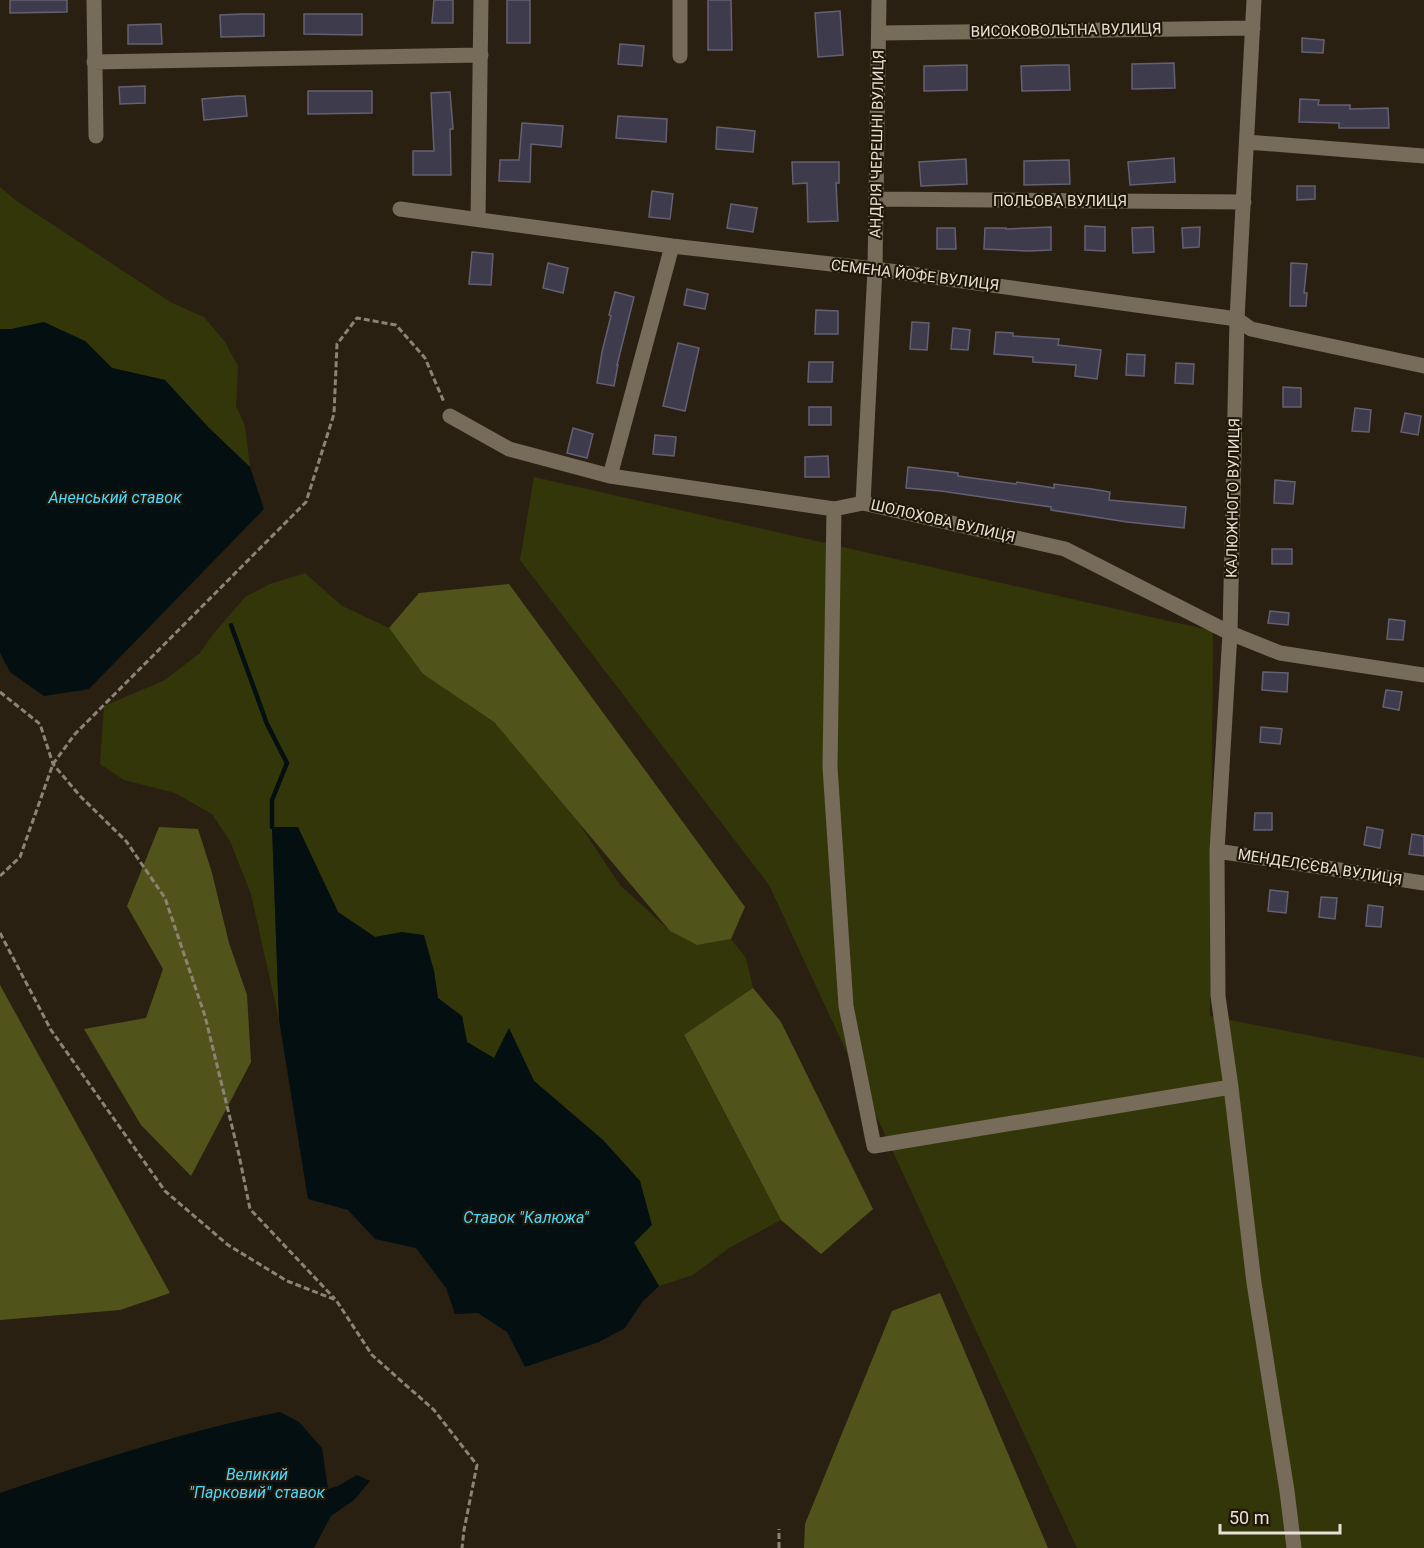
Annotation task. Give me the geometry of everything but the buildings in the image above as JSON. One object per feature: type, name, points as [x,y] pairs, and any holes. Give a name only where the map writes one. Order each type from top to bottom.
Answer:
[{"type":"street","points":[[94,0],[96,136]]},
{"type":"street","points":[[478,219],[481,0]]},
{"type":"street","points":[[680,0],[680,56]]},
{"type":"street","name":"АНДРІЯ ЧЕРЕШНІ ВУЛИЦЯ","points":[[863,503],[875,269],[879,0]]},
{"type":"street","name":"КАЛЮЖНОГО ВУЛИЦЯ","points":[[1254,0],[1237,319],[1230,633],[1217,851],[1218,996],[1232,1087],[1254,1283],[1294,1548]]},
{"type":"street","name":"ВИСОКОВОЛЬТНА ВУЛИЦЯ","points":[[879,33],[1252,27]]},
{"type":"street","points":[[94,62],[481,55]]},
{"type":"street","points":[[1247,142],[1424,156]]},
{"type":"street","name":"ПОЛЬОВА ВУЛИЦЯ","points":[[876,200],[1244,202]]},
{"type":"street","name":"СЕМЕНА ЙОФЕ ВУЛИЦЯ","points":[[400,209],[672,246],[875,269],[1237,319],[1251,328],[1424,366]]},
{"type":"street","points":[[610,476],[672,246]]},
{"type":"street","name":"ШОЛОХОВА ВУЛИЦЯ","points":[[450,416],[509,449],[610,476],[834,509],[863,503],[1065,549],[1230,633],[1280,653],[1424,675]]},
{"type":"street","points":[[834,509],[830,767],[846,1006],[874,1146],[1232,1087]]},
{"type":"street","name":"МЕНДЕЛЄЄВА ВУЛИЦЯ","points":[[1217,851],[1424,883]]},
{"type":"path","points":[[0,876],[20,857],[53,764],[75,734],[306,502],[333,414],[337,344],[357,318],[396,325],[424,358],[450,416]]},
{"type":"path","points":[[0,693],[40,724],[53,764],[80,796],[126,841],[165,898],[205,1016],[250,1209],[336,1300],[372,1355],[434,1410],[477,1465],[462,1548]]},
{"type":"path","points":[[0,933],[51,1030],[165,1191],[228,1245],[287,1281],[336,1300]]},
{"type":"path","points":[[779,1529],[779,1548]]},
{"type":"green space","points":[[0,187],[18,202],[172,303],[204,317],[225,342],[238,366],[236,406],[245,426],[250,467],[208,427],[165,380],[112,368],[85,341],[0,329]]},
{"type":"green space","points":[[534,477],[1213,631],[1210,1016],[1424,1058],[1424,1548],[1077,1548],[769,885],[520,560]]},
{"type":"green space","points":[[305,573],[342,606],[389,628],[423,674],[494,722],[578,822],[620,885],[670,931],[697,945],[731,939],[746,958],[753,988],[684,1036],[781,1220],[729,1248],[693,1275],[659,1286],[634,1242],[640,1181],[603,1140],[534,1081],[509,1028],[494,1058],[467,1042],[462,1017],[438,998],[434,971],[402,932],[375,937],[338,912],[298,828],[272,827],[279,1020],[251,894],[230,841],[212,814],[175,793],[124,780],[100,764],[104,706],[165,680],[200,653],[245,597],[270,584]]},
{"type":"shaded area","points":[[509,584],[745,907],[731,939],[697,945],[670,931],[494,722],[423,674],[389,628],[419,593]]},
{"type":"shaded area","points":[[159,827],[198,829],[212,873],[229,943],[247,995],[251,1062],[191,1176],[141,1125],[84,1029],[146,1018],[163,969],[127,906]]},
{"type":"shaded area","points":[[0,985],[170,1293],[120,1310],[0,1320]]},
{"type":"shaded area","points":[[753,988],[781,1022],[873,1209],[821,1254],[781,1220],[684,1035]]},
{"type":"shaded area","points":[[940,1293],[1048,1548],[804,1548],[805,1524],[892,1311]]},
{"type":"water","name":"Аненський ставок","points":[[44,322],[85,341],[112,368],[165,380],[208,427],[250,467],[264,509],[89,689],[44,696],[10,672],[0,653],[0,329]]},
{"type":"water","name":"Ставок \"Калюжа\"","points":[[272,827],[298,827],[338,912],[375,937],[402,932],[424,935],[434,971],[438,998],[462,1016],[467,1042],[494,1058],[509,1028],[534,1081],[603,1140],[640,1181],[652,1225],[634,1243],[659,1286],[643,1301],[625,1328],[599,1342],[525,1367],[507,1332],[478,1313],[455,1314],[446,1288],[416,1248],[375,1239],[348,1210],[308,1199],[279,1020]]},
{"type":"water","name":"Великий \"Парковий\" ставок","points":[[280,1412],[299,1422],[322,1448],[328,1489],[357,1475],[370,1481],[354,1500],[331,1516],[314,1548],[0,1548],[0,1493],[174,1438]]},
{"type":"waterway","points":[[231,625],[267,724],[287,763],[272,800],[272,827]]}]
